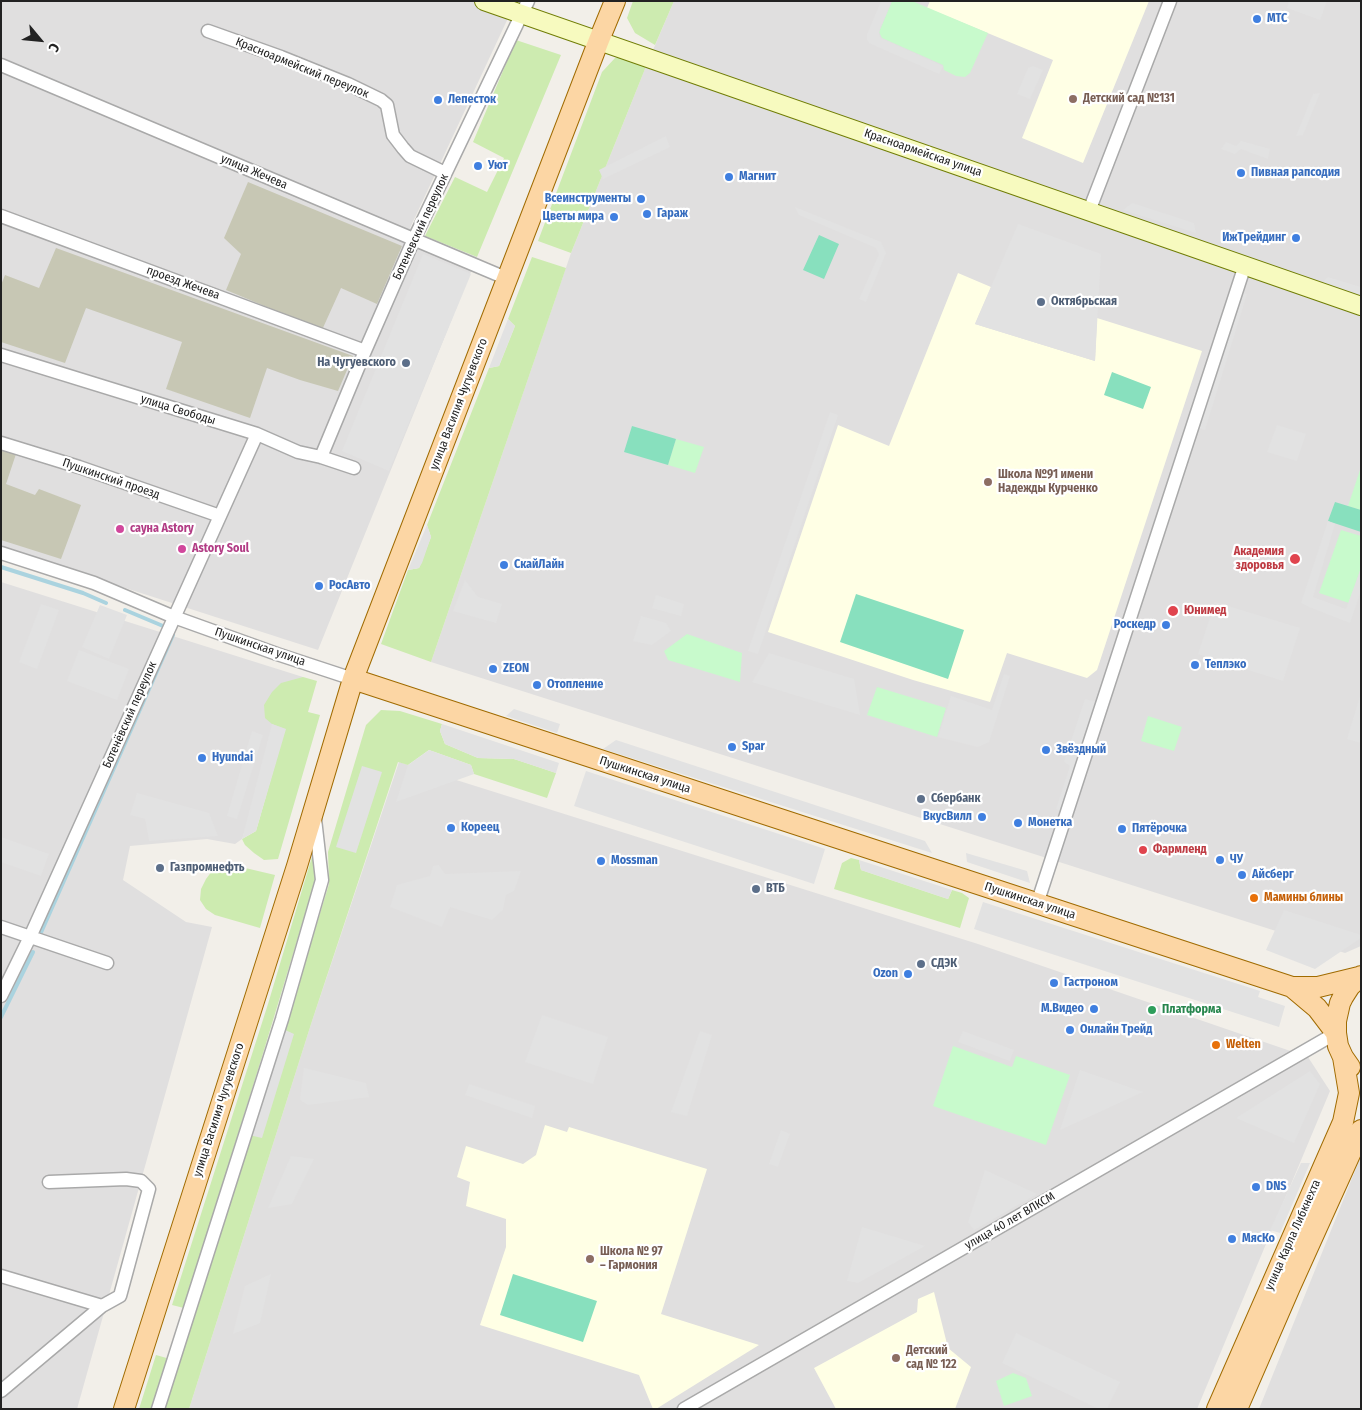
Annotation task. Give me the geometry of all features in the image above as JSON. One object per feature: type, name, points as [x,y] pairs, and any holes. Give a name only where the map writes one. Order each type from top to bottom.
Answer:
[{"type":"main road","name":"улица Василия Чугуевского","points":[[124,1409],[314,810],[353,679],[615,1]]},
{"type":"main road","name":"Пушкинская улица","points":[[353,679],[1292,987],[1318,987],[1360,976]]},
{"type":"main road","points":[[1336,1034],[1336,1021],[1340,1002],[1350,986],[1360,976]]},
{"type":"main road","name":"Пушкинская улица","points":[[1292,987],[1317,1008],[1336,1034]]},
{"type":"main road","name":"улица Карла Либкнехта","points":[[1217,1409],[1343,1122],[1349,1094],[1343,1058],[1336,1034]]},
{"type":"main road","points":[[1343,1058],[1361,1078]]},
{"type":"main road","name":"улица Карла Либкнехта","points":[[1237,1409],[1361,1130]]},
{"type":"street","name":"Красноармейская улица","points":[[484,1],[524,8],[599,40],[1361,306]]},
{"type":"street","points":[[1089,211],[1170,1]]},
{"type":"street","name":"Ботеневский переулок","points":[[321,457],[365,350],[414,239],[524,8]]},
{"type":"street","name":"Красноармейский переулок","points":[[208,31],[281,57],[348,84],[381,100],[387,105],[393,135],[402,148],[410,156],[446,173]]},
{"type":"street","name":"улица Жечева","points":[[1,65],[508,279]]},
{"type":"street","name":"проезд Жечева","points":[[1,216],[365,350]]},
{"type":"street","points":[[1037,904],[1245,266]]},
{"type":"street","name":"улица Свободы","points":[[1,355],[257,434],[298,452],[321,457],[354,468]]},
{"type":"street","name":"Ботенёвский переулок","points":[[1,996],[30,937],[257,434]]},
{"type":"street","name":"Пушкинский проезд","points":[[1,443],[79,467],[220,516]]},
{"type":"street","name":"Пушкинская улица","points":[[1,553],[94,583],[174,617],[353,679]]},
{"type":"street","name":"улица Василия Чугуевского","points":[[158,1409],[282,1019],[322,880],[314,810]]},
{"type":"street","points":[[1,927],[107,963]]},
{"type":"street","name":"улица 40 лет ВЛКСМ","points":[[684,1409],[1336,1034]]},
{"type":"street","points":[[1,1391],[102,1306],[120,1296],[149,1189],[141,1181],[126,1179],[50,1182]]},
{"type":"street","points":[[1,1276],[102,1306]]},
{"type":"shaded area","points":[[1,1],[516,1],[410,228],[477,257],[318,650],[1,548]]},
{"type":"shaded area","points":[[674,1],[1361,1],[1361,946],[1345,953],[431,662],[571,253]]},
{"type":"shaded area","points":[[881,1],[892,1],[880,29],[880,37],[943,66],[939,74],[869,43],[867,34]]},
{"type":"shaded area","name":"Детский сад №131","points":[[930,1],[1149,1],[1083,163],[1022,138],[1053,60],[927,8]]},
{"type":"shaded area","points":[[1289,1],[1327,1],[1320,20],[1287,8]]},
{"type":"shaded area","points":[[1033,66],[1043,70],[1030,99],[1017,94],[1028,68]]},
{"type":"shaded area","points":[[1320,93],[1303,135],[1296,136],[1313,94]]},
{"type":"shaded area","points":[[666,136],[670,147],[603,179],[599,170]]},
{"type":"shaded area","points":[[1241,141],[1270,149],[1268,159],[1241,149],[1235,154],[1221,149],[1226,142],[1236,146]]},
{"type":"shaded area","points":[[248,182],[402,246],[377,304],[341,288],[322,330],[226,290],[241,254],[224,238]]},
{"type":"shaded area","points":[[1132,203],[1194,223],[1196,233],[1123,210]]},
{"type":"shaded area","points":[[795,207],[881,242],[886,253],[866,302],[859,299],[879,254],[876,248],[799,215]]},
{"type":"shaded area","name":"Октябрьская","points":[[1018,224],[1101,254],[1095,361],[975,324]]},
{"type":"shaded area","points":[[56,248],[353,356],[338,391],[267,368],[250,418],[166,389],[182,342],[86,308],[65,363],[1,342],[1,285],[5,275],[39,288]]},
{"type":"shaded area","name":"На Чугуевского","points":[[423,254],[471,274],[389,471],[342,451]]},
{"type":"shaded area","name":"Школа №91 имени Надежды Курченко","points":[[958,273],[991,287],[975,324],[1095,361],[1097,318],[1202,351],[1097,670],[1087,678],[1007,653],[990,702],[913,680],[768,632],[838,425],[889,446]]},
{"type":"shaded area","points":[[1328,277],[1361,287],[1361,296],[1321,283]]},
{"type":"shaded area","points":[[1238,291],[1247,294],[1205,430],[1195,427]]},
{"type":"shaded area","points":[[508,319],[515,326],[499,366],[489,368]]},
{"type":"shaded area","points":[[830,412],[838,415],[758,654],[748,651]]},
{"type":"shaded area","points":[[1277,425],[1306,434],[1297,461],[1267,452]]},
{"type":"shaded area","points":[[1,449],[16,454],[6,484],[35,495],[39,489],[81,505],[61,559],[1,540]]},
{"type":"shaded area","points":[[1328,521],[1335,524],[1313,597],[1346,609],[1361,568],[1361,591],[1350,623],[1301,603]]},
{"type":"shaded area","points":[[427,525],[431,537],[422,563],[419,568],[408,570]]},
{"type":"shaded area","points":[[465,580],[478,597],[502,604],[496,623],[453,611]]},
{"type":"shaded area","points":[[1,582],[303,677],[286,729],[242,839],[235,844],[207,839],[130,846],[123,880],[186,922],[212,927],[77,1409],[1,1409]]},
{"type":"shaded area","points":[[656,595],[684,604],[681,616],[652,608]]},
{"type":"shaded area","points":[[1215,602],[1300,628],[1283,681],[1198,654]]},
{"type":"shaded area","points":[[41,604],[59,610],[37,669],[19,662]]},
{"type":"shaded area","points":[[100,605],[127,615],[109,659],[82,647]]},
{"type":"shaded area","points":[[641,616],[666,623],[671,631],[652,645],[633,641]]},
{"type":"shaded area","points":[[79,650],[129,669],[117,700],[67,681]]},
{"type":"shaded area","points":[[769,653],[854,679],[860,715],[752,682]]},
{"type":"shaded area","points":[[1004,674],[1010,676],[989,742],[978,747],[938,737],[951,696],[992,710]]},
{"type":"shaded area","points":[[1361,693],[1361,743],[1347,739]]},
{"type":"shaded area","points":[[1085,699],[1096,702],[1062,812],[1056,809],[1070,766],[1064,762]]},
{"type":"shaded area","points":[[514,709],[560,724],[557,733],[506,716]]},
{"type":"shaded area","points":[[272,724],[286,729],[256,831],[242,839]]},
{"type":"shaded area","points":[[442,724],[559,763],[556,773],[514,759],[478,758],[445,744],[440,731]]},
{"type":"shaded area","points":[[252,731],[263,735],[237,819],[227,816]]},
{"type":"shaded area","points":[[616,740],[925,841],[932,853],[603,749]]},
{"type":"shaded area","points":[[429,750],[471,765],[474,774],[396,802],[408,765]]},
{"type":"shaded area","points":[[399,762],[978,944],[1308,1057],[1330,1091],[1197,1409],[189,1409],[312,1021]]},
{"type":"shaded area","points":[[362,766],[382,772],[356,853],[336,847]]},
{"type":"shaded area","points":[[586,771],[825,849],[814,884],[574,806]]},
{"type":"shaded area","points":[[137,793],[209,813],[218,836],[149,841],[145,819],[130,815]]},
{"type":"shaded area","points":[[1,837],[49,854],[41,876],[1,862]]},
{"type":"shaded area","points":[[966,853],[1027,871],[1030,883],[967,862]]},
{"type":"shaded area","points":[[859,860],[952,890],[948,899],[861,870]]},
{"type":"shaded area","points":[[439,865],[445,874],[521,871],[514,891],[506,895],[503,910],[492,920],[450,907],[442,927],[390,907],[397,885],[430,876],[433,866]]},
{"type":"shaded area","points":[[983,902],[1260,991],[1258,997],[1285,1006],[1279,1027],[974,929]]},
{"type":"shaded area","points":[[1284,910],[1361,935],[1361,938],[1315,969],[1266,950]]},
{"type":"shaded area","points":[[542,1015],[608,1037],[593,1084],[525,1062]]},
{"type":"shaded area","points":[[283,1029],[294,1034],[262,1138],[249,1135]]},
{"type":"shaded area","points":[[700,1031],[712,1035],[687,1116],[671,1112]]},
{"type":"shaded area","points":[[963,1031],[1014,1050],[1010,1061],[958,1042]]},
{"type":"shaded area","points":[[304,1068],[366,1083],[369,1097],[308,1105],[300,1100]]},
{"type":"shaded area","points":[[1080,1070],[1143,1092],[1060,1130]]},
{"type":"shaded area","points":[[1310,1071],[1320,1084],[1294,1143],[1236,1118]]},
{"type":"shaded area","points":[[469,1084],[535,1106],[532,1118],[465,1095]]},
{"type":"shaded area","name":"Школа № 97 – Гармония","points":[[545,1125],[567,1132],[569,1127],[707,1169],[661,1314],[759,1345],[656,1409],[653,1409],[639,1375],[480,1325],[506,1247],[506,1219],[466,1206],[470,1182],[457,1177],[466,1146],[523,1164],[536,1155]]},
{"type":"shaded area","points":[[781,1130],[790,1134],[778,1167],[769,1164]]},
{"type":"shaded area","points":[[291,1156],[314,1159],[292,1204],[268,1208]]},
{"type":"shaded area","points":[[1361,1156],[1361,1409],[1259,1409]]},
{"type":"shaded area","points":[[1301,1163],[1310,1163],[1280,1233],[1270,1230]]},
{"type":"shaded area","points":[[985,1170],[1037,1194],[974,1230],[968,1222]]},
{"type":"shaded area","points":[[862,1227],[925,1246],[858,1283],[847,1281]]},
{"type":"shaded area","points":[[271,1274],[260,1323],[233,1334],[245,1286]]},
{"type":"shaded area","name":"Детский сад № 122","points":[[934,1292],[948,1348],[971,1367],[955,1409],[836,1409],[814,1368],[917,1312],[918,1299]]},
{"type":"shaded area","points":[[1016,1333],[1120,1382],[1107,1409],[1099,1409],[1002,1363]]},
{"type":"green space","points":[[633,1],[674,1],[655,45],[635,33],[627,18]]},
{"type":"green space","points":[[892,1],[912,1],[988,33],[970,73],[965,77],[956,76],[944,70],[943,65],[882,38],[879,32]]},
{"type":"green space","points":[[516,40],[561,55],[477,257],[425,236],[455,177],[487,192],[504,158],[473,142]]},
{"type":"green space","points":[[630,57],[647,64],[571,253],[538,241],[602,72],[615,58]]},
{"type":"green space","points":[[819,235],[839,244],[824,279],[803,270]]},
{"type":"green space","points":[[532,257],[566,268],[431,662],[381,644],[408,570],[419,568],[431,537],[427,525],[489,368],[499,366],[515,326],[508,319]]},
{"type":"green space","points":[[1112,372],[1151,387],[1143,409],[1104,395]]},
{"type":"green space","points":[[632,426],[676,439],[668,465],[624,452]]},
{"type":"green space","points":[[676,439],[704,447],[695,473],[668,465]]},
{"type":"green space","points":[[1361,467],[1361,510],[1348,506]]},
{"type":"green space","points":[[1335,502],[1361,510],[1361,532],[1328,521]]},
{"type":"green space","points":[[1341,530],[1361,536],[1361,568],[1349,603],[1319,593]]},
{"type":"green space","points":[[856,594],[964,630],[948,679],[840,642]]},
{"type":"green space","points":[[687,634],[742,653],[740,682],[668,660],[664,651]]},
{"type":"green space","points":[[303,677],[317,681],[308,712],[320,715],[278,859],[264,860],[245,845],[242,839],[256,831],[285,729],[272,724],[265,718],[264,705],[272,692],[281,683]]},
{"type":"green space","points":[[877,687],[946,708],[937,737],[867,715]]},
{"type":"green space","points":[[381,710],[400,711],[442,724],[440,731],[445,744],[478,758],[514,759],[556,773],[547,798],[474,774],[471,765],[429,750],[408,765],[398,762],[312,1021],[189,1409],[164,1409],[329,884],[328,852],[366,725]]},
{"type":"green space","points":[[1148,716],[1182,727],[1174,751],[1141,741]]},
{"type":"green space","points":[[314,850],[316,878],[184,1308],[172,1305],[268,1004]]},
{"type":"green space","points":[[851,858],[859,860],[861,870],[948,899],[952,890],[962,893],[969,898],[960,928],[834,889],[842,863]]},
{"type":"green space","points":[[224,867],[241,867],[275,875],[260,928],[215,915],[206,909],[200,900],[201,889],[206,879],[212,871]]},
{"type":"green space","points":[[953,1046],[1012,1067],[1016,1056],[1070,1075],[1046,1145],[933,1106]]},
{"type":"green space","points":[[513,1274],[597,1301],[583,1342],[500,1315]]},
{"type":"green space","points":[[156,1355],[170,1359],[154,1409],[139,1409]]},
{"type":"green space","points":[[1013,1373],[1026,1378],[1032,1396],[1004,1406],[996,1381]]},
{"type":"waterway","points":[[1,567],[83,593],[106,603]]},
{"type":"waterway","points":[[125,610],[163,626]]},
{"type":"waterway","points":[[39,937],[173,635]]},
{"type":"waterway","points":[[1,1017],[33,952]]},
{"type":"place","name":"МТС","points":[[1257,19]]},
{"type":"place","name":"Детский сад №131","points":[[1073,99]]},
{"type":"place","name":"Лепесток","points":[[438,100]]},
{"type":"place","name":"Уют","points":[[478,166]]},
{"type":"place","name":"Пивная рапсодия","points":[[1241,173]]},
{"type":"place","name":"Магнит","points":[[729,177]]},
{"type":"place","name":"Всеинструменты","points":[[641,199]]},
{"type":"place","name":"Гараж","points":[[647,214]]},
{"type":"place","name":"Цветы мира","points":[[614,217]]},
{"type":"place","name":"ИжТрейдинг","points":[[1296,238]]},
{"type":"place","name":"Октябрьская","points":[[1041,302]]},
{"type":"place","name":"На Чугуевского","points":[[406,363]]},
{"type":"place","name":"Школа №91 имени Надежды Курченко","points":[[988,482]]},
{"type":"place","name":"сауна Astory","points":[[120,529]]},
{"type":"place","name":"Astory Soul","points":[[182,549]]},
{"type":"place","name":"Академия здоровья","points":[[1295,559]]},
{"type":"place","name":"СкайЛайн","points":[[504,565]]},
{"type":"place","name":"РосАвто","points":[[319,586]]},
{"type":"place","name":"Юнимед","points":[[1173,611]]},
{"type":"place","name":"Роскедр","points":[[1166,625]]},
{"type":"place","name":"Теплэко","points":[[1195,665]]},
{"type":"place","name":"ZEON","points":[[493,669]]},
{"type":"place","name":"Отопление","points":[[537,685]]},
{"type":"place","name":"Spar","points":[[732,747]]},
{"type":"place","name":"Звёздный","points":[[1046,750]]},
{"type":"place","name":"Hyundai","points":[[202,758]]},
{"type":"place","name":"Сбербанк","points":[[921,799]]},
{"type":"place","name":"ВкусВилл","points":[[982,817]]},
{"type":"place","name":"Монетка","points":[[1018,823]]},
{"type":"place","name":"Кореец","points":[[451,828]]},
{"type":"place","name":"Пятёрочка","points":[[1122,829]]},
{"type":"place","name":"Фармленд","points":[[1143,850]]},
{"type":"place","name":"ЧУ","points":[[1220,860]]},
{"type":"place","name":"Mossman","points":[[601,861]]},
{"type":"place","name":"Газпромнефть","points":[[160,868]]},
{"type":"place","name":"Айсберг","points":[[1242,875]]},
{"type":"place","name":"ВТБ","points":[[756,889]]},
{"type":"place","name":"Мамины блины","points":[[1254,898]]},
{"type":"place","name":"СДЭК","points":[[921,964]]},
{"type":"place","name":"Ozon","points":[[908,974]]},
{"type":"place","name":"Гастроном","points":[[1054,983]]},
{"type":"place","name":"М.Видео","points":[[1094,1009]]},
{"type":"place","name":"Платформа","points":[[1152,1010]]},
{"type":"place","name":"Онлайн Трейд","points":[[1070,1030]]},
{"type":"place","name":"Welten","points":[[1216,1045]]},
{"type":"place","name":"DNS","points":[[1256,1187]]},
{"type":"place","name":"МясКо","points":[[1232,1239]]},
{"type":"place","name":"Школа № 97 – Гармония","points":[[590,1259]]},
{"type":"place","name":"Детский сад № 122","points":[[896,1358]]}]
